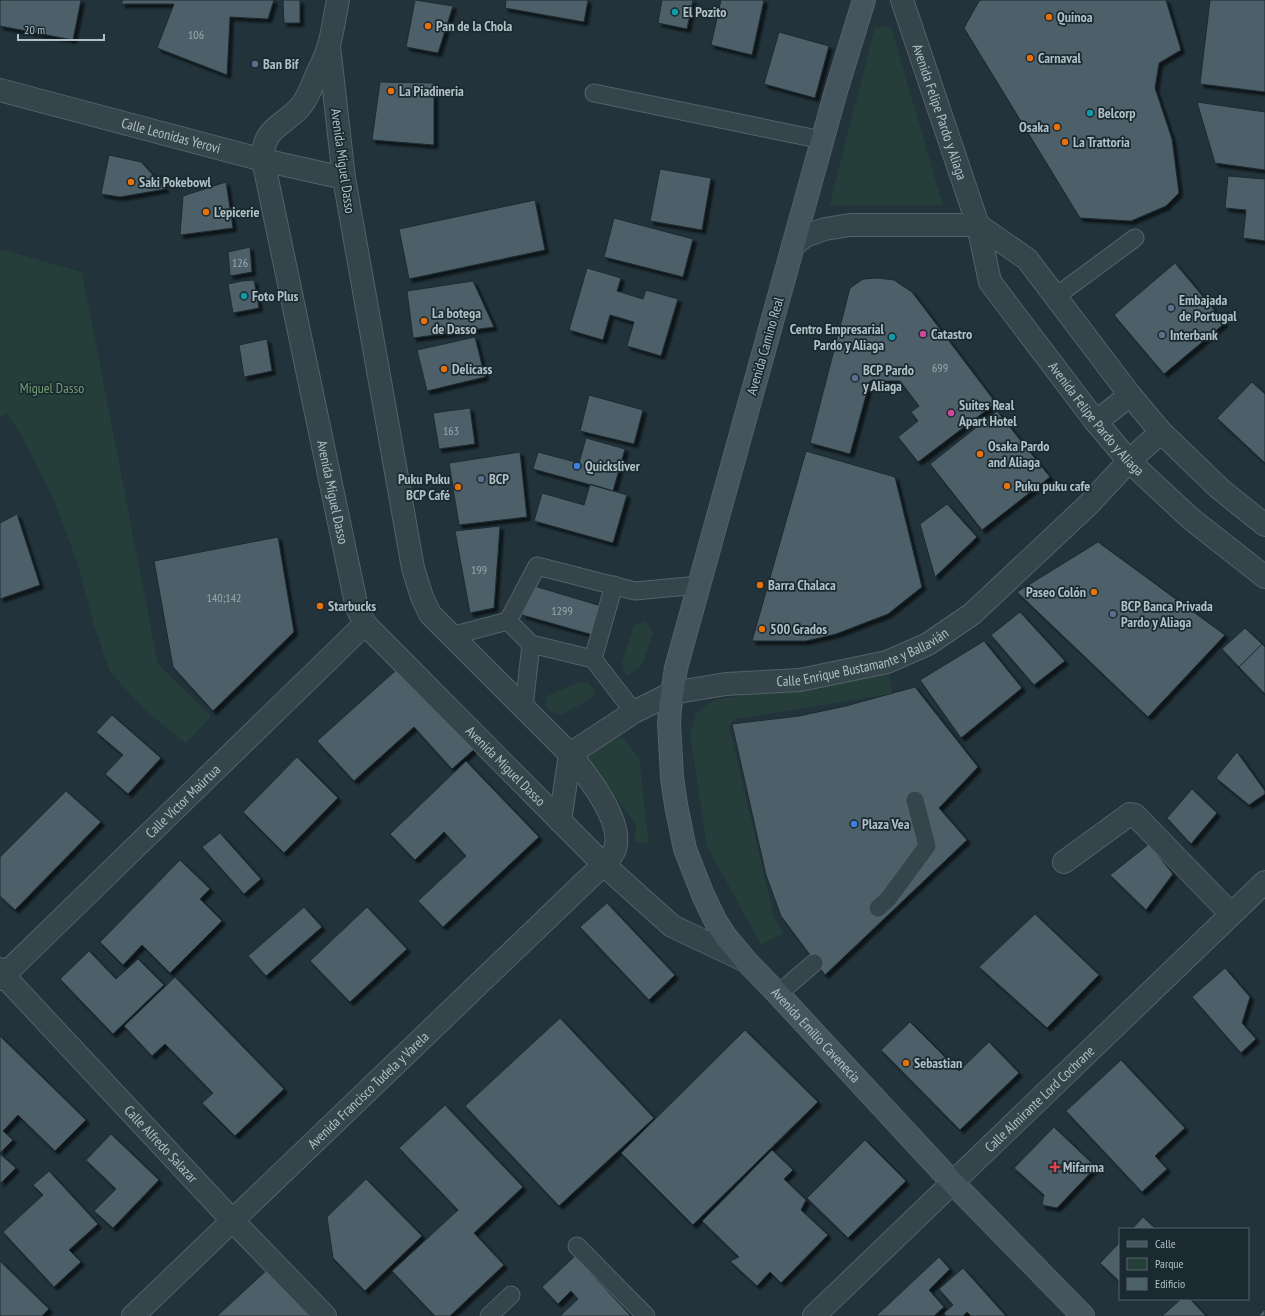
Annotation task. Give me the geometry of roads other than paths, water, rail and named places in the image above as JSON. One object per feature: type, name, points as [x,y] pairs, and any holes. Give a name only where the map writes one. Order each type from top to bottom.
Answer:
[{"type":"main road","name":"Avenida Camino Real","points":[[672,693],[676,668],[822,140],[864,0]]},
{"type":"main road","name":"Avenida Emilio Cavenecia","points":[[672,693],[669,723],[672,777],[685,849],[703,895],[715,920],[726,937],[746,961],[952,1182],[1083,1316]]},
{"type":"street","name":"Avenida Miguel Dasso","points":[[338,0],[329,46],[310,90],[305,100],[294,113],[271,132],[266,140],[263,150],[263,160],[357,608],[365,624],[603,864],[672,926],[746,961]]},
{"type":"street","name":"Avenida Felipe Pardo y Aliaga","points":[[902,0],[978,224],[990,282],[1096,422],[1129,461],[1190,518],[1265,577]]},
{"type":"street","name":"Avenida Miguel Dasso","points":[[329,46],[344,178],[413,568],[422,597],[430,614],[524,707],[570,754],[582,769],[607,809],[616,829],[612,855],[603,864]]},
{"type":"street","name":"Calle Leonidas Yerovi","points":[[0,90],[263,160],[344,178]]},
{"type":"street","points":[[793,246],[805,236],[825,229],[850,226],[978,224],[1027,259],[1130,395],[1161,432],[1220,490],[1265,525]]},
{"type":"street","points":[[1096,422],[1130,395]]},
{"type":"street","name":"Calle Enrique Bustamante y Ballavián","points":[[570,754],[634,712],[672,693],[726,684],[800,680],[887,662],[928,644],[972,614],[1089,504],[1129,461],[1161,432]]},
{"type":"street","name":"Calle Víctor Maúrtua","points":[[1,975],[365,624]]},
{"type":"street","points":[[560,821],[570,754]]},
{"type":"street","points":[[1064,862],[1130,814],[1136,815],[1231,914]]},
{"type":"street","name":"Avenida Francisco Tudela y Varela","points":[[133,1316],[603,864]]},
{"type":"street","name":"Calle Almirante Lord Cochrane","points":[[814,1316],[1265,882]]},
{"type":"street","name":"Calle Alfredo Salazar","points":[[1,975],[232,1220],[325,1316]]},
{"type":"lane","points":[[594,94],[822,140]]},
{"type":"lane","points":[[1055,297],[1134,238]]},
{"type":"lane","points":[[452,636],[508,621],[537,566],[635,591],[699,585]]},
{"type":"lane","points":[[593,659],[614,585]]},
{"type":"lane","points":[[508,621],[531,644],[593,659],[634,712]]},
{"type":"lane","points":[[524,707],[531,644]]},
{"type":"lane","points":[[878,908],[888,899],[927,846],[915,800]]},
{"type":"lane","points":[[778,994],[814,963]]},
{"type":"lane","points":[[577,1246],[646,1316]]},
{"type":"lane","points":[[489,1316],[511,1295]]},
{"type":"place","name":"El Pozito","points":[[675,12]]},
{"type":"place","name":"Quinoa","points":[[1049,17]]},
{"type":"place","name":"Pan de la Chola","points":[[428,26]]},
{"type":"place","name":"Carnaval","points":[[1030,58]]},
{"type":"place","name":"Ban Bif","points":[[255,64]]},
{"type":"place","name":"La Piadineria","points":[[391,91]]},
{"type":"place","name":"Belcorp","points":[[1090,113]]},
{"type":"place","name":"Osaka","points":[[1057,127]]},
{"type":"place","name":"La Trattoria","points":[[1065,142]]},
{"type":"place","name":"Saki Pokebowl","points":[[131,182]]},
{"type":"place","name":"L'epicerie","points":[[206,212]]},
{"type":"place","name":"Foto Plus","points":[[244,296]]},
{"type":"place","name":"Embajada de Portugal","points":[[1171,308]]},
{"type":"place","name":"La botega de Dasso","points":[[424,321]]},
{"type":"place","name":"Catastro","points":[[923,334]]},
{"type":"place","name":"Interbank","points":[[1162,335]]},
{"type":"place","name":"Centro Empresarial Pardo y Aliaga","points":[[892,337]]},
{"type":"place","name":"Delicass","points":[[444,369]]},
{"type":"place","name":"BCP Pardo y Aliaga","points":[[855,378]]},
{"type":"place","name":"Suites Real Apart Hotel","points":[[951,413]]},
{"type":"place","name":"Osaka Pardo and Aliaga","points":[[980,454]]},
{"type":"place","name":"Quicksliver","points":[[577,466]]},
{"type":"place","name":"BCP","points":[[481,479]]},
{"type":"place","name":"Puku puku cafe","points":[[1007,486]]},
{"type":"place","name":"Puku Puku BCP Café","points":[[458,487]]},
{"type":"place","name":"Barra Chalaca","points":[[760,585]]},
{"type":"place","name":"Paseo Colón","points":[[1094,592]]},
{"type":"place","name":"Starbucks","points":[[320,606]]},
{"type":"place","name":"BCP Banca Privada Pardo y Aliaga","points":[[1113,614]]},
{"type":"place","name":"500 Grados","points":[[762,629]]},
{"type":"place","name":"Plaza Vea","points":[[854,824]]},
{"type":"place","name":"Sebastian","points":[[906,1063]]},
{"type":"place","name":"Mifarma","points":[[1055,1167]]},
{"type":"park label","name":"Miguel Dasso","points":[[52,388]]}]
